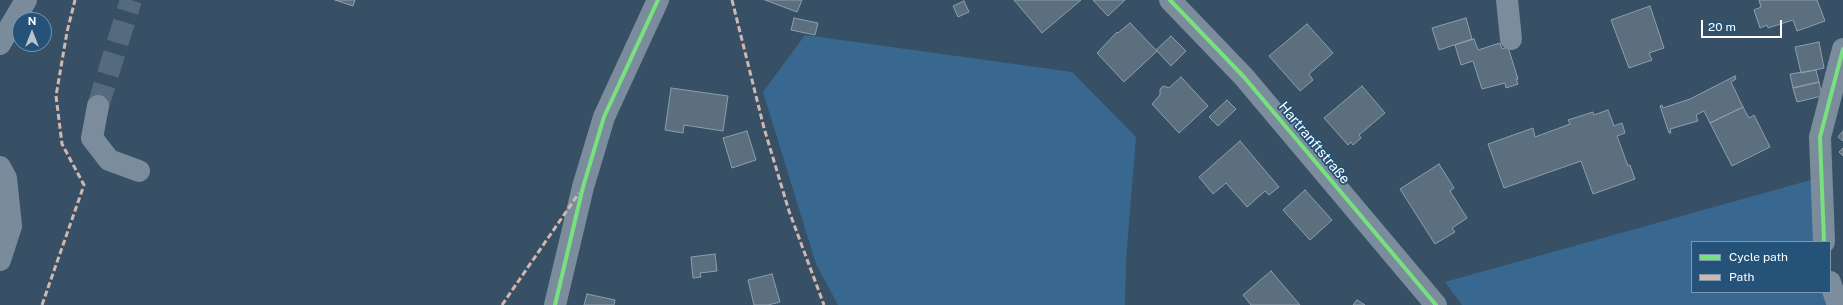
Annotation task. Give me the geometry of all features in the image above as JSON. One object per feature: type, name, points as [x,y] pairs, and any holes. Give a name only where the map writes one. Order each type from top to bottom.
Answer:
[{"type":"main road","points":[[0,44],[26,0]]},
{"type":"main road","points":[[0,167],[6,178],[11,226],[0,260]]},
{"type":"street","points":[[555,305],[583,187],[604,117],[658,0]]},
{"type":"street","name":"Hartranftstraße","points":[[1170,0],[1244,77],[1436,305]]},
{"type":"street","points":[[1507,0],[1511,39]]},
{"type":"street","points":[[1824,241],[1820,137],[1843,49]]},
{"type":"street","points":[[98,106],[92,138],[108,160],[139,171]]},
{"type":"street","points":[[1831,285],[1838,305]]},
{"type":"shaded area","points":[[805,35],[1072,72],[1136,137],[1126,259],[1125,305],[838,305],[816,264],[763,92]]},
{"type":"shaded area","points":[[1818,178],[1818,241],[1691,241],[1691,293],[1826,293],[1830,305],[1462,305],[1445,282]]},
{"type":"building","points":[[335,0],[355,0],[353,6]]},
{"type":"building","points":[[765,0],[802,0],[797,12]]},
{"type":"building","points":[[1014,0],[1081,0],[1042,33]]},
{"type":"building","points":[[1093,0],[1125,0],[1108,16]]},
{"type":"building","points":[[1759,0],[1817,0],[1825,21],[1797,31],[1793,20],[1768,28],[1767,25],[1760,28],[1754,10],[1761,7]]},
{"type":"building","points":[[964,1],[969,12],[958,17],[953,6]]},
{"type":"building","points":[[1650,6],[1664,48],[1649,53],[1652,60],[1629,68],[1611,20]]},
{"type":"building","points":[[794,18],[818,23],[815,35],[791,30]]},
{"type":"building","points":[[1466,18],[1472,39],[1439,50],[1432,28]]},
{"type":"building","points":[[1130,23],[1157,51],[1124,82],[1097,53],[1117,32],[1118,33]]},
{"type":"building","points":[[1307,24],[1333,53],[1309,74],[1313,80],[1300,91],[1269,56]]},
{"type":"building","points":[[1171,36],[1186,51],[1171,66],[1156,50]]},
{"type":"building","points":[[1474,39],[1478,50],[1500,43],[1502,49],[1508,47],[1518,79],[1516,79],[1518,84],[1506,88],[1505,83],[1482,89],[1473,61],[1461,65],[1455,45]]},
{"type":"building","points":[[1819,42],[1824,68],[1801,73],[1795,47]]},
{"type":"building","points":[[1816,70],[1819,82],[1793,88],[1790,74]]},
{"type":"building","points":[[1735,76],[1736,79],[1731,82],[1743,107],[1710,123],[1704,111],[1696,115],[1698,121],[1670,129],[1671,133],[1669,133],[1660,106],[1662,105],[1663,108],[1690,99]]},
{"type":"building","points":[[1181,77],[1208,106],[1179,133],[1152,104],[1160,95],[1161,88],[1164,86],[1169,88]]},
{"type":"building","points":[[1819,82],[1822,96],[1797,102],[1793,88]]},
{"type":"building","points":[[1362,86],[1385,113],[1359,135],[1361,138],[1353,145],[1351,142],[1348,145],[1324,118]]},
{"type":"building","points":[[671,88],[728,96],[723,131],[684,125],[683,133],[665,130]]},
{"type":"building","points":[[1227,100],[1236,109],[1218,126],[1209,117]]},
{"type":"building","points":[[1743,107],[1749,118],[1754,115],[1770,147],[1732,166],[1710,123]]},
{"type":"building","points":[[1608,110],[1614,126],[1622,123],[1625,133],[1617,136],[1628,166],[1630,165],[1635,179],[1593,194],[1581,161],[1504,188],[1488,144],[1533,128],[1535,137],[1570,124],[1568,120],[1593,112],[1594,115]]},
{"type":"building","points":[[747,131],[756,160],[732,168],[723,138]]},
{"type":"building","points":[[1843,131],[1843,141],[1838,137]]},
{"type":"building","points":[[1240,141],[1279,187],[1269,195],[1265,191],[1247,207],[1226,183],[1213,194],[1199,177]]},
{"type":"building","points":[[1843,148],[1843,156],[1839,152]]},
{"type":"building","points":[[1439,164],[1454,188],[1450,191],[1467,218],[1452,228],[1455,232],[1435,244],[1400,189]]},
{"type":"building","points":[[1305,190],[1332,220],[1310,240],[1283,210]]},
{"type":"building","points":[[715,254],[717,271],[700,273],[701,277],[693,278],[691,257]]},
{"type":"building","points":[[1271,271],[1300,305],[1251,305],[1243,295]]},
{"type":"building","points":[[772,274],[780,302],[768,305],[754,305],[748,280]]},
{"type":"building","points":[[587,294],[615,300],[614,305],[584,305]]},
{"type":"building","points":[[1357,300],[1365,305],[1353,305]]},
{"type":"tunnel","points":[[98,106],[131,0]]},
{"type":"marked path","points":[[42,305],[84,185],[62,144],[56,96],[67,32],[75,0]]},
{"type":"marked path","points":[[732,0],[764,128],[789,211],[824,305]]},
{"type":"marked path","points":[[502,305],[579,193]]},
{"type":"cycle path","points":[[555,305],[583,187],[604,117],[658,0]]},
{"type":"cycle path","points":[[1170,0],[1244,77],[1436,305]]},
{"type":"cycle path","points":[[1824,241],[1820,137],[1843,49]]}]
